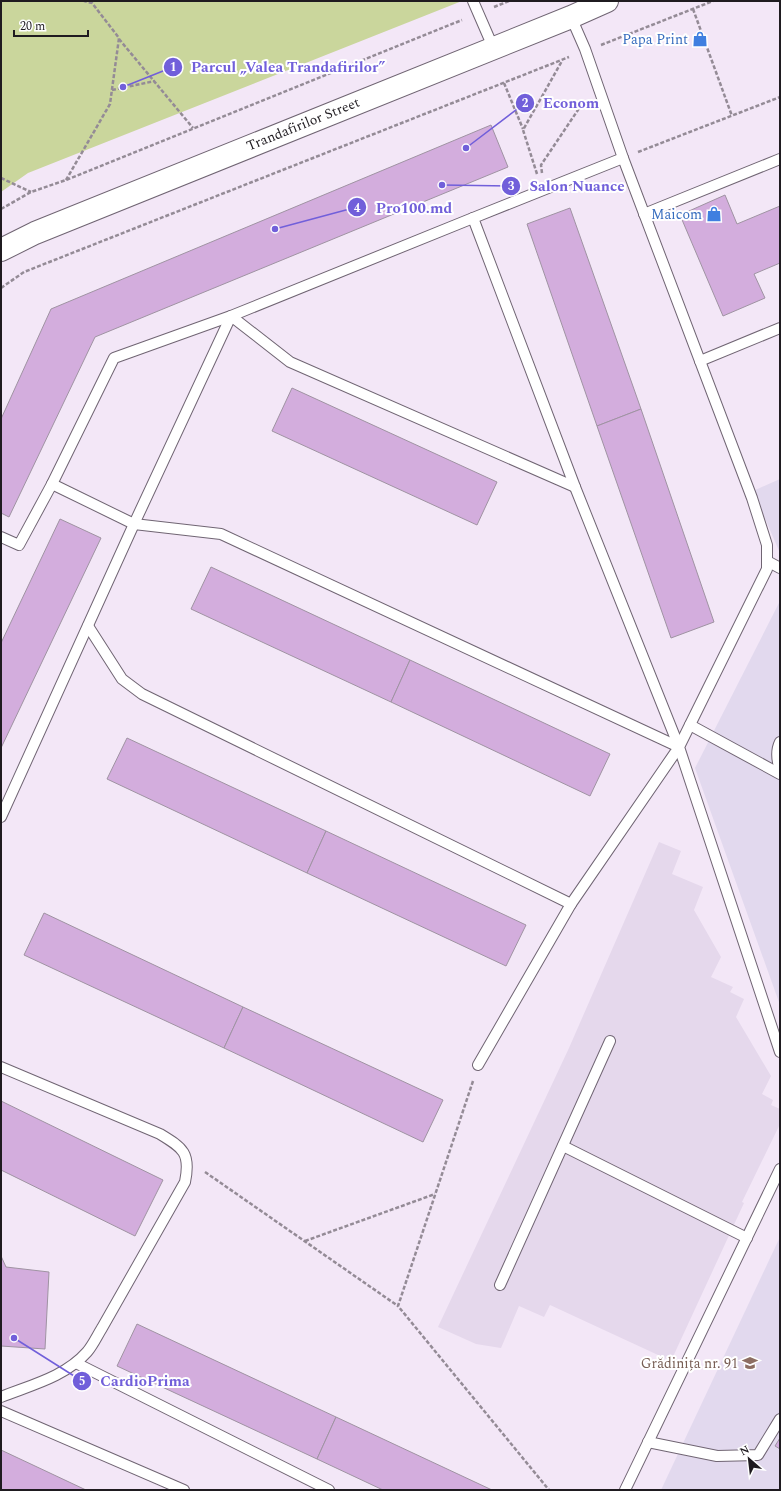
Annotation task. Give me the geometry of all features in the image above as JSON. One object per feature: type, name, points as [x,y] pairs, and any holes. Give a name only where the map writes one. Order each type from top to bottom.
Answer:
[{"type":"main road","name":"Trandafirilor Street","points":[[1,250],[35,233],[493,47],[572,17],[607,1]]},
{"type":"lane","points":[[473,1],[493,47]]},
{"type":"lane","points":[[478,1066],[571,904],[679,747],[767,569],[767,545],[752,498],[623,158],[597,82],[572,17]]},
{"type":"lane","points":[[1,537],[19,545],[52,484],[114,358],[231,316],[623,158]]},
{"type":"lane","points":[[644,214],[780,159]]},
{"type":"lane","points":[[473,218],[574,487],[679,747],[777,1031],[780,1052]]},
{"type":"lane","points":[[231,316],[290,362],[574,487]]},
{"type":"lane","points":[[1,817],[134,524],[231,316]]},
{"type":"lane","points":[[700,361],[780,328]]},
{"type":"lane","points":[[52,484],[134,524],[221,534],[679,747]]},
{"type":"lane","points":[[767,561],[780,568]]},
{"type":"lane","points":[[88,626],[122,679],[142,694],[571,904]]},
{"type":"lane","points":[[690,725],[780,774]]},
{"type":"lane","points":[[780,742],[778,747],[778,764],[780,770]]},
{"type":"lane","points":[[500,1285],[610,1041]]},
{"type":"lane","points":[[1,1067],[160,1134],[181,1147],[187,1159],[188,1170],[185,1182],[88,1351],[76,1363],[54,1376],[1,1396]]},
{"type":"lane","points":[[563,1146],[747,1238]]},
{"type":"lane","points":[[625,1490],[780,1169]]},
{"type":"lane","points":[[76,1363],[329,1490]]},
{"type":"lane","points":[[1,1411],[184,1490]]},
{"type":"lane","points":[[648,1442],[717,1456],[758,1455],[780,1419]]},
{"type":"path","points":[[84,1],[92,3],[193,128]]},
{"type":"path","points":[[1,209],[31,192],[66,180],[509,1]]},
{"type":"path","points":[[1,288],[24,272],[562,60],[585,49],[594,48],[713,1]]},
{"type":"path","points":[[693,9],[732,116]]},
{"type":"path","points":[[66,180],[110,104],[119,38]]},
{"type":"path","points":[[523,130],[562,60]]},
{"type":"path","points":[[112,90],[155,81]]},
{"type":"path","points":[[543,191],[541,165],[597,82]]},
{"type":"path","points":[[504,83],[523,130],[543,191]]},
{"type":"path","points":[[623,158],[780,97]]},
{"type":"path","points":[[1,178],[31,192]]},
{"type":"path","points":[[398,1306],[478,1066]]},
{"type":"path","points":[[187,1159],[398,1306],[549,1490]]},
{"type":"path","points":[[305,1241],[435,1194]]},
{"type":"shaded area","points":[[780,479],[780,553],[753,491]]},
{"type":"shaded area","points":[[780,601],[780,1005],[695,768]]},
{"type":"shaded area","points":[[659,842],[681,851],[672,874],[703,887],[694,910],[721,957],[711,977],[733,987],[730,992],[744,999],[736,1017],[771,1076],[762,1094],[773,1100],[771,1105],[780,1109],[780,1124],[742,1202],[744,1203],[671,1361],[550,1305],[544,1317],[519,1306],[501,1348],[476,1344],[438,1327],[569,1048]]},
{"type":"shaded area","name":"Grădinița nr. 91","points":[[780,1237],[780,1490],[661,1490]]},
{"type":"green space","points":[[1,1],[462,1],[28,173],[1,192]]},
{"type":"building","points":[[491,125],[508,167],[95,337],[9,517],[1,513],[1,419],[51,309]]},
{"type":"building","points":[[725,195],[737,224],[780,206],[780,263],[754,274],[765,298],[723,316],[680,215]]},
{"type":"building","points":[[570,208],[641,409],[597,426],[527,224]]},
{"type":"building","points":[[292,388],[497,482],[477,525],[272,431]]},
{"type":"building","points":[[641,409],[714,622],[671,638],[597,426]]},
{"type":"building","points":[[60,519],[101,538],[1,748],[1,643]]},
{"type":"building","points":[[211,567],[410,660],[391,702],[191,609]]},
{"type":"building","points":[[410,660],[610,754],[590,796],[391,702]]},
{"type":"building","points":[[127,738],[326,831],[307,873],[107,779]]},
{"type":"building","points":[[326,831],[526,925],[506,966],[307,873]]},
{"type":"building","points":[[44,913],[243,1007],[224,1048],[24,955]]},
{"type":"building","points":[[243,1007],[443,1100],[423,1142],[224,1048]]},
{"type":"building","points":[[1,1101],[163,1180],[135,1236],[1,1170]]},
{"type":"building","points":[[1,1256],[6,1267],[49,1272],[45,1349],[1,1346]]},
{"type":"building","points":[[137,1324],[336,1417],[317,1459],[117,1366]]},
{"type":"building","points":[[336,1417],[492,1490],[383,1490],[317,1459]]},
{"type":"building","points":[[780,1438],[780,1449],[775,1446]]},
{"type":"building","points":[[1,1450],[86,1490],[1,1490]]},
{"type":"place","name":"Papa Print","points":[[700,39]]},
{"type":"place","name":"Parcul „Valea Trandafirilor”","points":[[123,87]]},
{"type":"place","name":"Econom","points":[[466,148]]},
{"type":"place","name":"Salon Nuance","points":[[442,185]]},
{"type":"place","name":"Maicom","points":[[714,214]]},
{"type":"place","name":"Pro100.md","points":[[275,229]]},
{"type":"place","name":"CardioPrima","points":[[14,1338]]},
{"type":"place","name":"Grădinița nr. 91","points":[[750,1363]]}]
